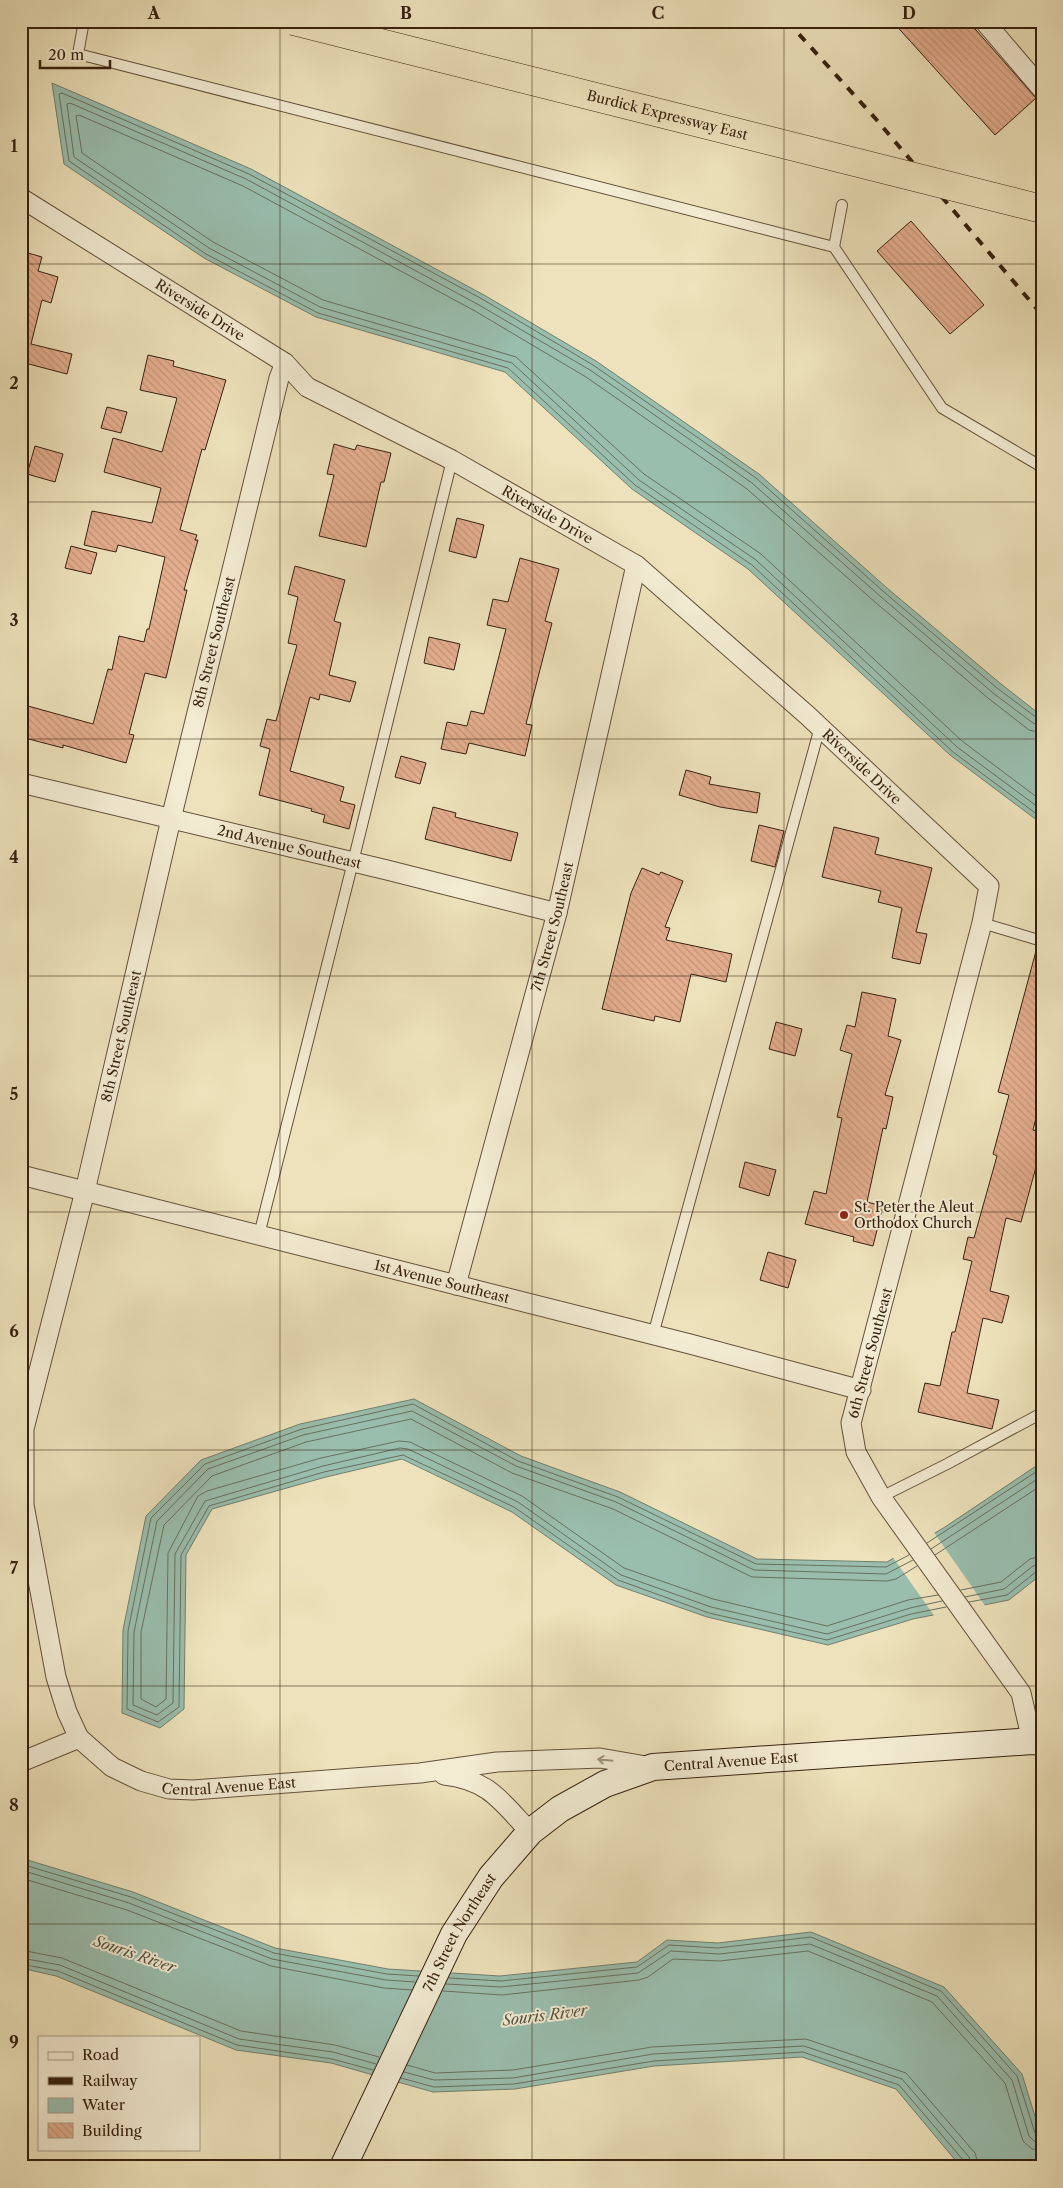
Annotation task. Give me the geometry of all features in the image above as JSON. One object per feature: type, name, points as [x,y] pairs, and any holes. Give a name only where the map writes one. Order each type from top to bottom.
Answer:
[{"type":"main road","name":"Burdick Expressway East","points":[[293,21],[1042,209]]},
{"type":"street","points":[[984,21],[1042,89]]},
{"type":"street","name":"Riverside Drive","points":[[21,198],[285,363],[307,387],[452,460],[636,565],[820,727],[989,886],[982,923]]},
{"type":"street","name":"8th Street Southeast","points":[[67,1712],[56,1677],[24,1505],[23,1429],[85,1191],[172,819],[279,378],[285,363]]},
{"type":"street","name":"7th Street Southeast","points":[[456,1285],[557,912],[636,565]]},
{"type":"street","name":"2nd Avenue Southeast","points":[[21,783],[557,912]]},
{"type":"street","name":"6th Street Southeast","points":[[982,923],[851,1423],[856,1452],[885,1502],[1021,1693],[1037,1741]]},
{"type":"street","name":"1st Avenue Southeast","points":[[21,1175],[653,1335],[861,1390]]},
{"type":"street","name":"Central Avenue East","points":[[67,1712],[79,1738],[112,1767],[141,1781],[169,1789],[193,1790],[420,1773],[497,1762],[600,1758],[653,1767],[1037,1741]]},
{"type":"street","points":[[21,1762],[79,1738]]},
{"type":"street","name":"7th Street Northeast","points":[[343,2167],[454,1934],[491,1877],[530,1832],[560,1808],[605,1784],[653,1767]]},
{"type":"street","name":"Central Avenue East","points":[[420,1773],[461,1777],[487,1788],[530,1832]]},
{"type":"lane","points":[[84,21],[78,54],[834,247],[942,408],[1042,468]]},
{"type":"lane","points":[[834,247],[842,205]]},
{"type":"lane","points":[[259,1235],[354,862],[452,460]]},
{"type":"lane","points":[[653,1335],[820,727]]},
{"type":"lane","points":[[982,923],[1042,941]]},
{"type":"lane","points":[[885,1502],[948,1464],[1042,1413]]},
{"type":"water","points":[[52,83],[251,169],[484,295],[596,361],[759,474],[887,588],[1042,716],[1042,824],[950,755],[748,569],[632,489],[505,372],[316,317],[204,258],[64,164]]},
{"type":"water","points":[[414,1399],[521,1456],[620,1492],[757,1559],[887,1562],[945,1527],[1042,1462],[1042,1574],[1009,1600],[913,1619],[828,1645],[707,1617],[616,1585],[512,1512],[402,1459],[326,1477],[212,1509],[186,1555],[184,1709],[160,1728],[122,1713],[123,1630],[146,1516],[201,1460],[300,1424]]},
{"type":"water","name":"Souris River","points":[[21,1858],[133,1892],[275,1948],[388,1969],[500,1976],[637,1962],[667,1940],[718,1943],[811,1932],[944,1987],[1022,2074],[1042,2139],[1042,2167],[961,2167],[896,2089],[802,2057],[654,2066],[515,2089],[433,2092],[331,2063],[236,2050],[56,1976],[21,1968]]},
{"type":"pier","points":[[933,1531],[986,1607],[935,1617],[892,1556]]},
{"type":"building","points":[[892,21],[968,21],[1036,98],[995,135]]},
{"type":"building","points":[[911,221],[984,305],[950,334],[877,251]]},
{"type":"building","points":[[21,251],[42,257],[38,271],[58,277],[51,303],[42,300],[31,344],[72,354],[67,374],[21,362]]},
{"type":"building","points":[[148,355],[174,361],[173,366],[226,380],[205,450],[202,449],[180,530],[197,535],[195,540],[198,540],[184,590],[187,590],[166,678],[145,673],[129,734],[134,735],[126,763],[63,745],[63,748],[21,737],[21,732],[28,706],[93,724],[108,669],[112,670],[119,636],[144,642],[147,629],[149,629],[165,557],[118,545],[116,552],[84,545],[92,511],[152,523],[161,488],[104,472],[113,438],[162,452],[177,398],[140,390]]},
{"type":"building","points":[[107,407],[127,412],[121,433],[101,428]]},
{"type":"building","points":[[334,444],[355,450],[357,445],[391,453],[384,482],[381,482],[366,547],[319,536],[334,475],[327,474]]},
{"type":"building","points":[[35,446],[63,454],[55,482],[27,474]]},
{"type":"building","points":[[457,518],[484,525],[476,558],[449,551]]},
{"type":"building","points":[[71,546],[97,553],[91,574],[65,568]]},
{"type":"building","points":[[520,558],[559,569],[545,621],[552,623],[526,724],[532,725],[525,756],[469,743],[466,754],[441,749],[447,722],[467,726],[471,711],[484,714],[506,629],[487,625],[493,599],[508,602]]},
{"type":"building","points":[[295,566],[345,580],[334,621],[341,623],[329,675],[356,682],[350,702],[320,694],[319,700],[310,697],[290,771],[344,787],[340,801],[355,805],[349,829],[323,822],[325,815],[311,811],[312,809],[259,795],[270,749],[260,746],[267,719],[276,721],[297,645],[288,643],[298,597],[288,594]]},
{"type":"building","points":[[429,637],[460,644],[454,670],[424,663]]},
{"type":"building","points":[[401,756],[426,763],[420,784],[395,777]]},
{"type":"building","points":[[686,770],[711,777],[709,784],[760,793],[757,813],[720,807],[679,795]]},
{"type":"building","points":[[433,807],[456,813],[455,817],[518,833],[511,861],[425,839]]},
{"type":"building","points":[[759,825],[784,831],[775,867],[751,861]]},
{"type":"building","points":[[834,827],[879,838],[875,854],[932,868],[916,932],[927,934],[920,964],[892,958],[902,908],[878,902],[881,891],[822,877]]},
{"type":"building","points":[[642,868],[659,875],[661,872],[683,881],[665,927],[670,928],[666,940],[732,954],[726,982],[691,974],[680,1022],[655,1016],[654,1021],[602,1009],[631,893]]},
{"type":"building","points":[[1036,951],[1042,952],[1042,1093],[1033,1130],[1042,1132],[1042,1168],[1036,1167],[1021,1222],[1006,1218],[990,1291],[1009,1296],[1002,1323],[983,1318],[967,1393],[999,1400],[992,1429],[918,1412],[925,1383],[940,1386],[952,1332],[955,1332],[972,1261],[963,1259],[968,1237],[974,1238],[997,1156],[993,1154],[1009,1095],[998,1092]]},
{"type":"building","points":[[862,992],[896,999],[888,1036],[901,1040],[885,1095],[893,1097],[886,1129],[883,1128],[867,1202],[883,1206],[873,1246],[853,1241],[854,1237],[805,1224],[814,1191],[826,1194],[842,1118],[837,1117],[852,1054],[840,1050],[847,1025],[855,1027]]},
{"type":"building","points":[[776,1022],[802,1029],[795,1056],[769,1049]]},
{"type":"building","points":[[745,1162],[776,1170],[769,1196],[739,1187]]},
{"type":"building","points":[[768,1252],[796,1260],[788,1288],[760,1280]]},
{"type":"railway","points":[[787,21],[875,118],[1042,315]]},
{"type":"place","name":"St. Peter the Aleut Orthodox Church","points":[[844,1215]]}]
